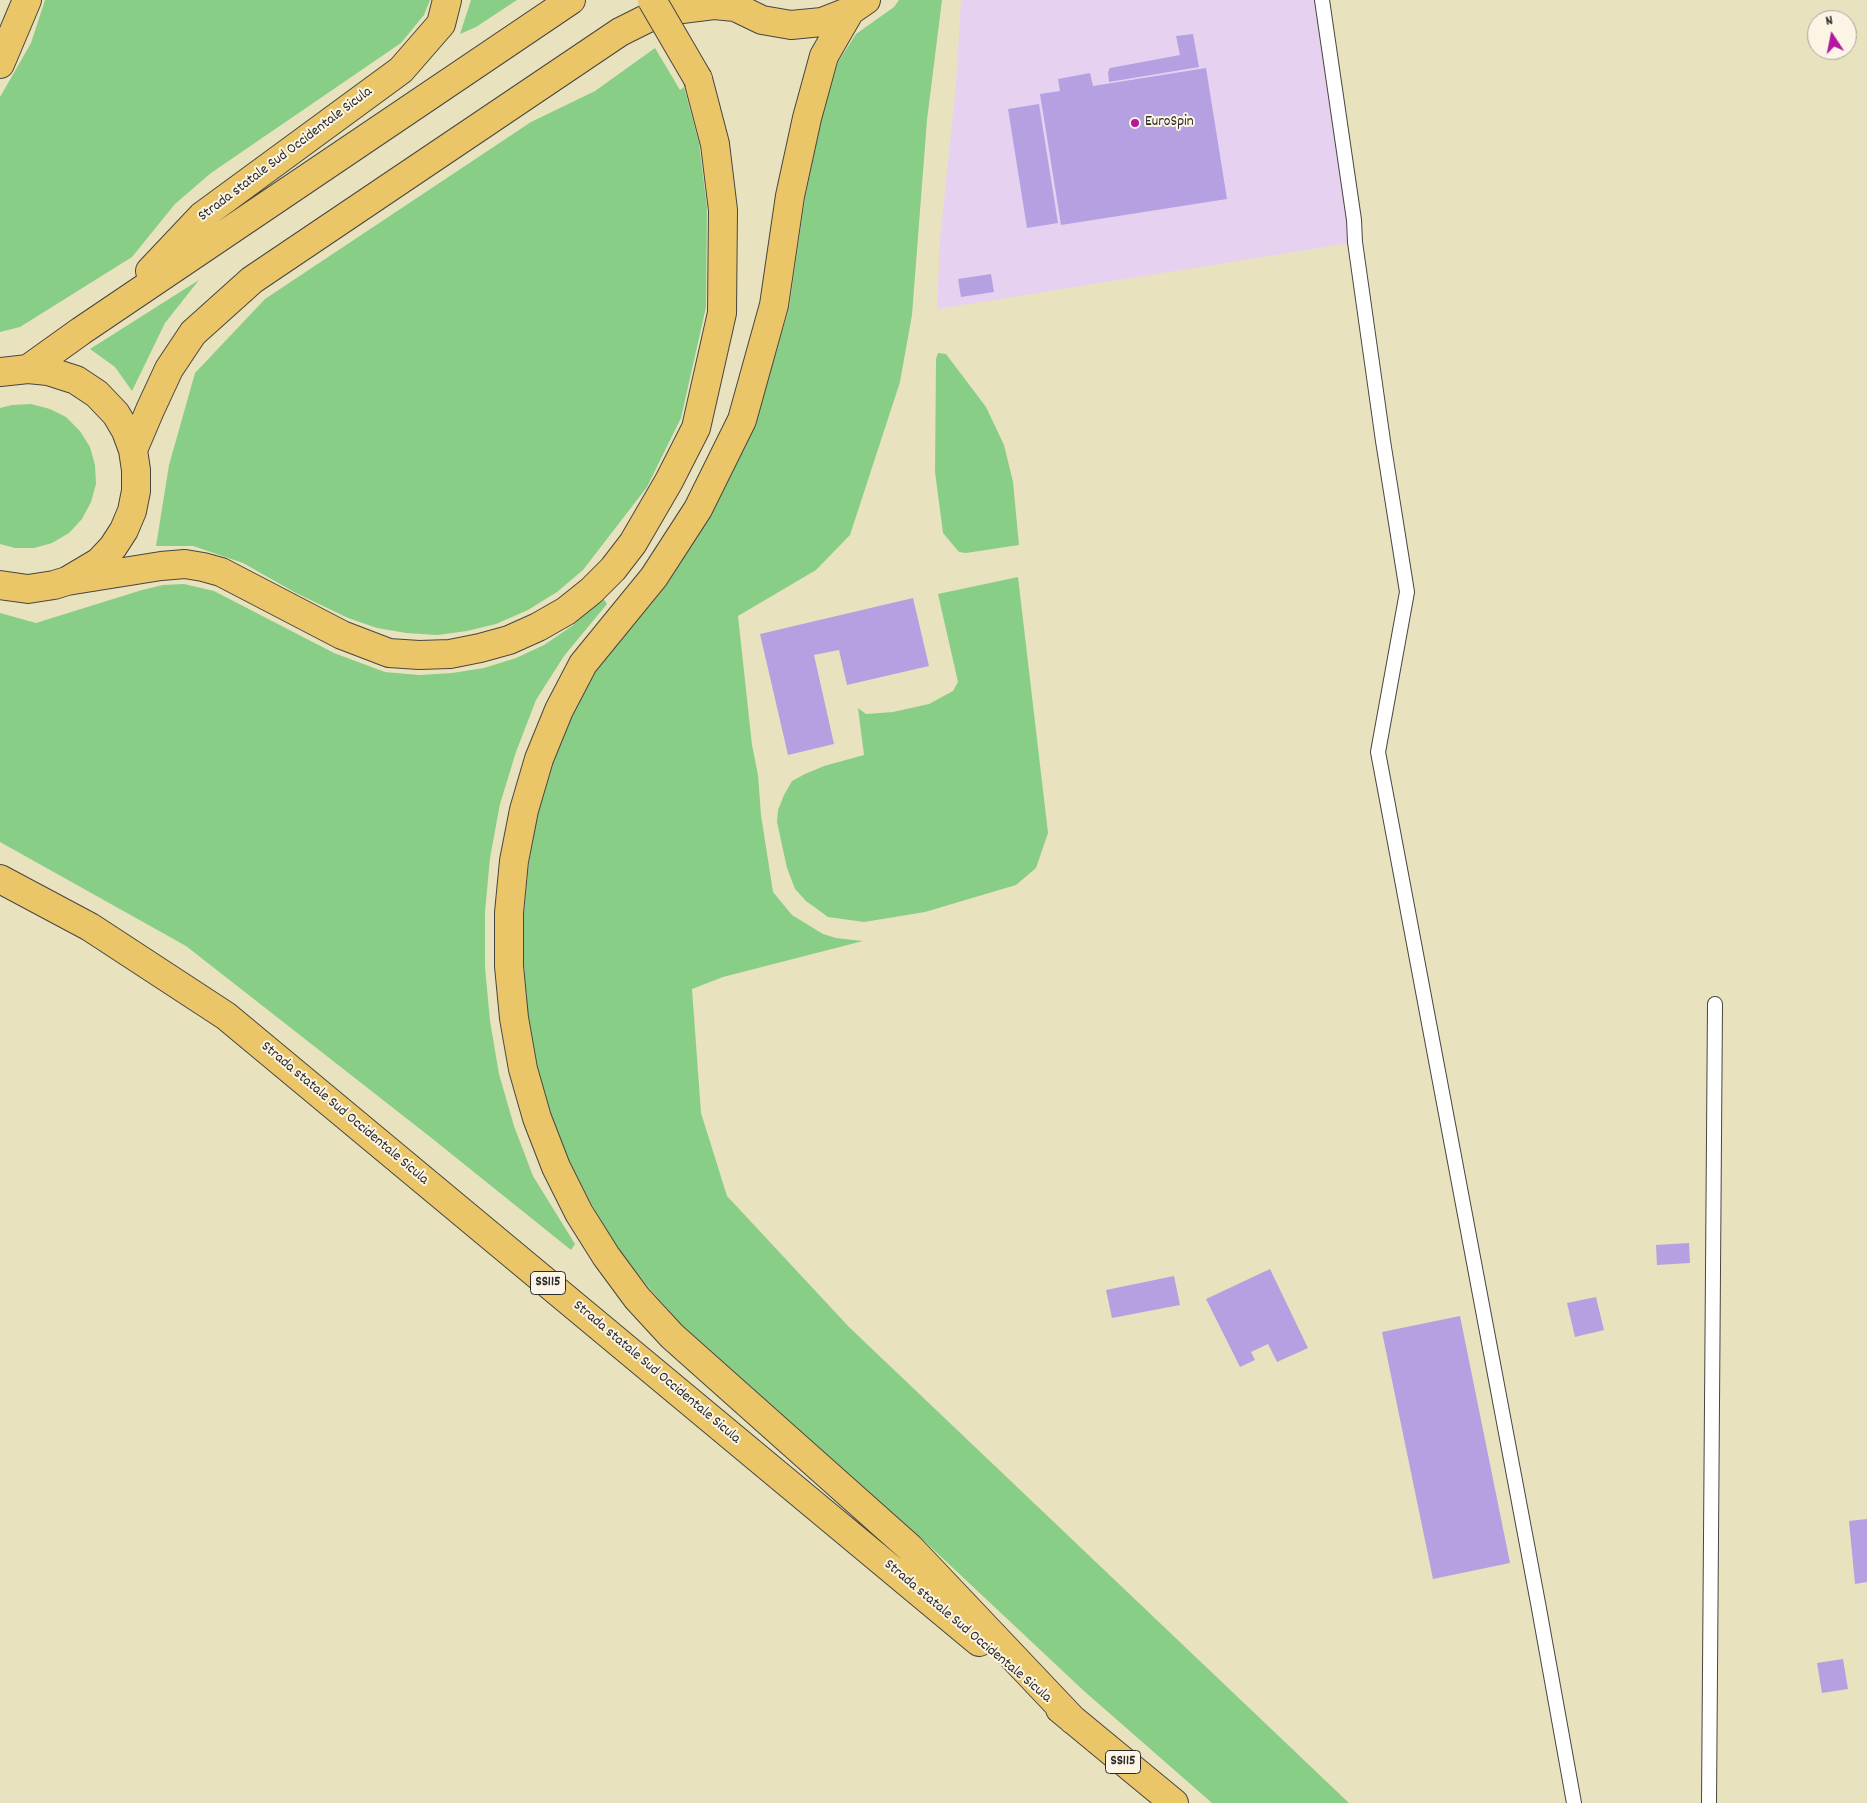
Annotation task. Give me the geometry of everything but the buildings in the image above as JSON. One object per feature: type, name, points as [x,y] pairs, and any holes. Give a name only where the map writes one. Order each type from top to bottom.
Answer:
[{"type":"main road","points":[[0,64],[27,0]]},
{"type":"main road","name":"Strada statale Sud Occidentale Sicula","points":[[115,307],[202,216],[401,70],[441,24],[447,0]]},
{"type":"main road","points":[[28,369],[115,307],[571,0]]},
{"type":"main road","points":[[0,585],[28,589],[161,566],[185,564],[203,567],[221,572],[342,635],[389,653],[419,655],[450,654],[509,640],[559,615],[591,591],[613,569],[633,543],[669,481],[696,428],[722,313],[723,210],[715,144],[698,79],[652,0]]},
{"type":"main road","points":[[133,450],[169,369],[194,333],[252,280],[620,32],[646,18],[674,10],[714,5],[731,4],[762,20],[792,25],[822,22],[858,6]]},
{"type":"main road","points":[[858,6],[824,56],[807,118],[790,196],[774,305],[742,420],[698,509],[654,577],[583,664],[559,710],[539,759],[524,810],[513,870],[509,922],[509,966],[514,1018],[523,1069],[537,1118],[556,1167],[579,1212],[606,1256],[637,1298],[672,1336],[910,1548],[1073,1720]]},
{"type":"main road","points":[[0,372],[28,369],[48,371],[65,376],[97,394],[116,414],[126,431],[133,450],[136,470],[136,491],[132,511],[124,530],[113,547],[99,562],[67,581]]},
{"type":"main road","name":"Strada statale Sud Occidentale Sicula","points":[[0,879],[90,927],[226,1016],[1174,1803]]},
{"type":"lane","points":[[1322,0],[1354,220],[1355,242],[1379,412],[1407,592],[1378,752],[1535,1584],[1574,1803]]},
{"type":"lane","points":[[1709,1803],[1715,1004]]},
{"type":"shaded area","points":[[961,0],[1318,0],[1350,243],[937,309],[940,240],[956,85]]},
{"type":"green space","points":[[45,0],[430,0],[424,15],[401,43],[211,173],[175,204],[132,257],[20,327],[0,332],[0,97],[31,43]]},
{"type":"green space","points":[[471,0],[517,0],[476,27],[460,34]]},
{"type":"green space","points":[[899,0],[942,0],[927,120],[912,315],[900,382],[850,535],[816,570],[738,616],[752,745],[758,775],[761,815],[773,892],[792,915],[823,934],[836,938],[863,941],[723,977],[692,989],[701,1113],[727,1196],[849,1327],[1349,1803],[1212,1803],[1084,1691],[920,1537],[682,1325],[649,1288],[618,1248],[592,1205],[569,1160],[551,1114],[537,1065],[528,1016],[524,965],[524,914],[529,863],[538,813],[553,764],[572,717],[595,672],[666,586],[711,516],[755,425],[789,308],[805,198],[821,121],[838,62],[856,34],[894,7]]},
{"type":"green space","points":[[655,48],[680,90],[684,87],[699,143],[707,207],[706,307],[681,418],[647,487],[583,570],[557,592],[528,610],[496,624],[467,631],[437,635],[406,633],[377,628],[348,618],[296,593],[243,563],[193,546],[156,546],[169,465],[195,373],[265,299],[531,122],[595,91]]},
{"type":"green space","points":[[199,280],[165,323],[132,391],[115,367],[90,349]]},
{"type":"green space","points":[[938,353],[946,354],[986,407],[1004,445],[1013,482],[1019,545],[966,553],[959,552],[943,533],[935,472],[936,359]]},
{"type":"green space","points":[[31,404],[50,409],[66,417],[80,431],[90,447],[95,465],[96,484],[91,502],[82,519],[69,533],[52,543],[34,548],[15,548],[0,544],[0,408]]},
{"type":"green space","points":[[1018,577],[1048,833],[1036,868],[1016,885],[925,912],[864,922],[828,917],[806,901],[795,889],[787,868],[777,822],[778,810],[784,795],[792,781],[805,774],[824,766],[864,755],[858,708],[866,714],[893,712],[929,704],[953,691],[958,682],[938,594]]},
{"type":"green space","points":[[184,584],[214,591],[334,653],[385,672],[419,675],[452,673],[484,668],[516,658],[544,645],[572,626],[603,598],[607,604],[564,656],[536,700],[516,752],[500,804],[490,858],[485,912],[485,967],[490,1021],[499,1074],[514,1126],[533,1176],[575,1244],[571,1250],[186,946],[0,842],[0,613],[36,623],[142,590],[163,585]]},
{"type":"place","name":"EuroSpin","points":[[1135,123]]}]
